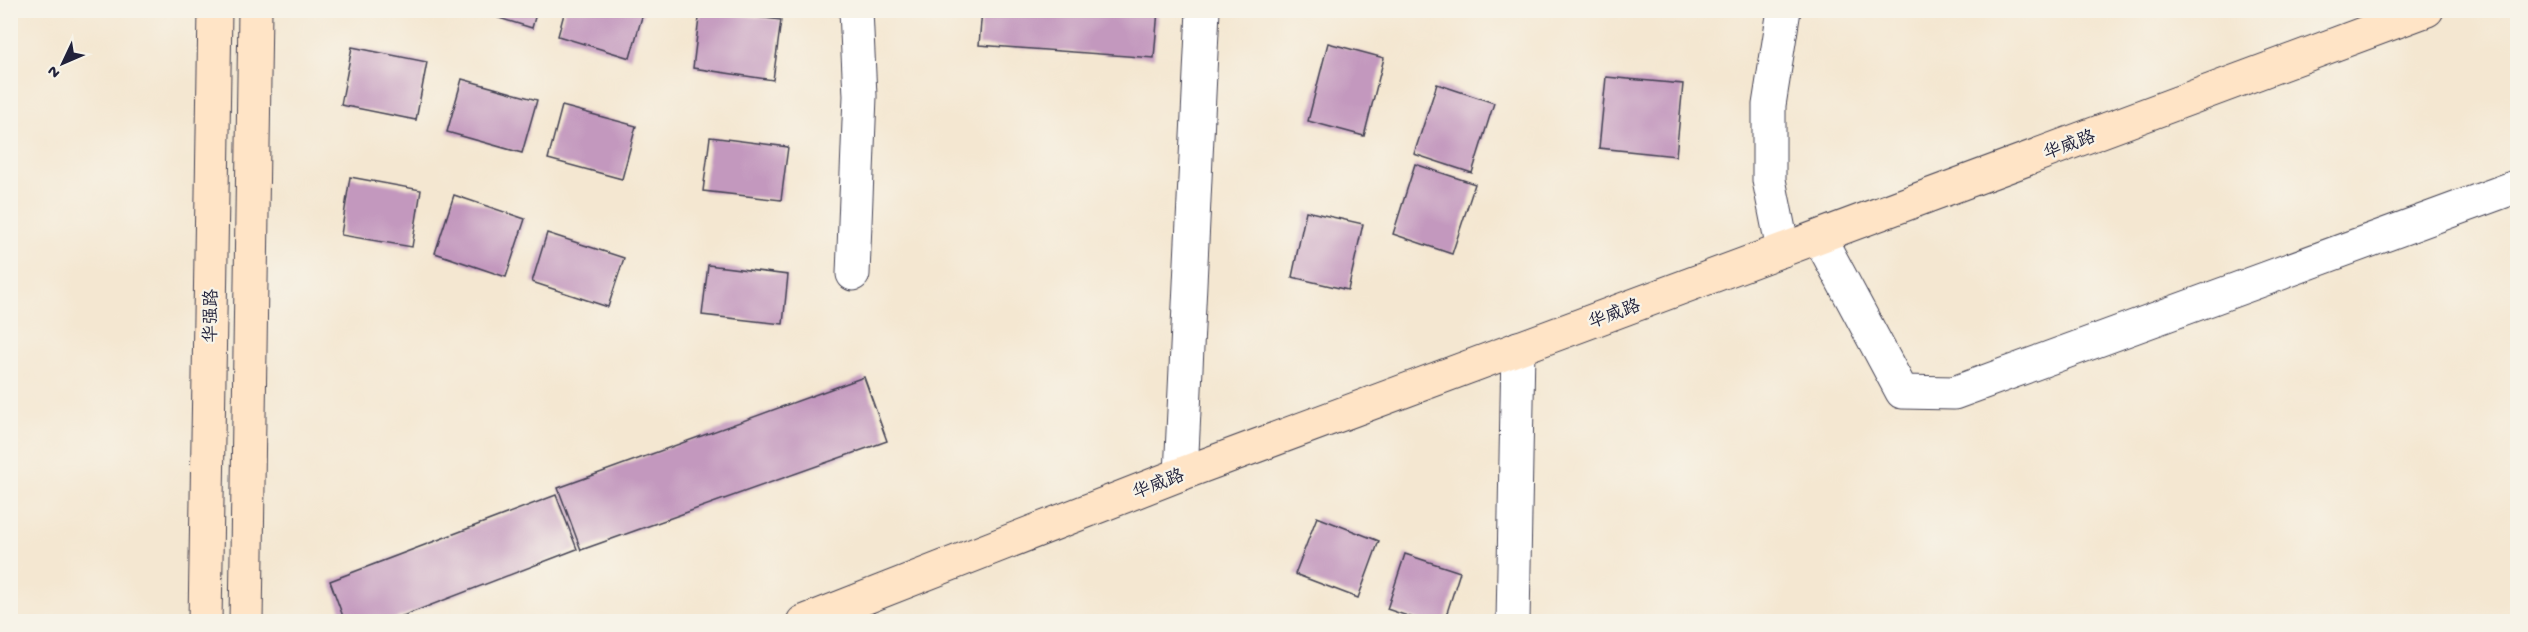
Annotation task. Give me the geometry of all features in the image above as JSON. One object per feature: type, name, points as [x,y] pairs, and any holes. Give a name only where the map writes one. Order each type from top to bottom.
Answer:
[{"type":"main road","name":"华强路","points":[[205,621],[215,10]]},
{"type":"main road","points":[[246,621],[255,10]]},
{"type":"main road","name":"华威路","points":[[803,621],[1181,474],[2427,10]]},
{"type":"street","points":[[853,274],[860,96],[856,10]]},
{"type":"street","points":[[1181,474],[1203,10]]},
{"type":"street","points":[[1783,250],[1769,180],[1769,105],[1784,10]]},
{"type":"street","points":[[1819,237],[1902,392],[1954,393],[2517,186]]},
{"type":"street","points":[[1513,621],[1518,348]]},
{"type":"building","points":[[473,10],[537,10],[532,28]]},
{"type":"building","points":[[565,10],[644,10],[630,58],[558,36]]},
{"type":"building","points":[[700,10],[781,20],[773,80],[693,68]]},
{"type":"building","points":[[982,10],[1158,10],[1154,58],[979,45]]},
{"type":"building","points":[[1328,43],[1384,58],[1364,136],[1308,121]]},
{"type":"building","points":[[352,47],[427,62],[416,120],[341,105]]},
{"type":"building","points":[[1606,77],[1683,84],[1676,156],[1599,148]]},
{"type":"building","points":[[462,79],[537,100],[522,153],[447,132]]},
{"type":"building","points":[[1437,84],[1494,103],[1472,173],[1414,154]]},
{"type":"building","points":[[562,106],[636,126],[622,179],[548,159]]},
{"type":"building","points":[[710,137],[788,147],[781,200],[703,191]]},
{"type":"building","points":[[1415,164],[1475,184],[1452,254],[1393,234]]},
{"type":"building","points":[[350,177],[421,190],[412,247],[341,235]]},
{"type":"building","points":[[454,195],[525,219],[506,277],[435,253]]},
{"type":"building","points":[[1306,211],[1363,224],[1348,290],[1292,277]]},
{"type":"building","points":[[547,233],[624,258],[608,307],[532,282]]},
{"type":"building","points":[[708,265],[788,275],[783,324],[702,315]]},
{"type":"building","points":[[864,377],[887,441],[581,550],[558,488]]},
{"type":"building","points":[[556,495],[577,549],[387,622],[345,622],[330,581]]},
{"type":"building","points":[[1317,517],[1379,541],[1358,598],[1295,574]]},
{"type":"building","points":[[1405,554],[1460,572],[1444,622],[1425,622],[1387,609]]}]
